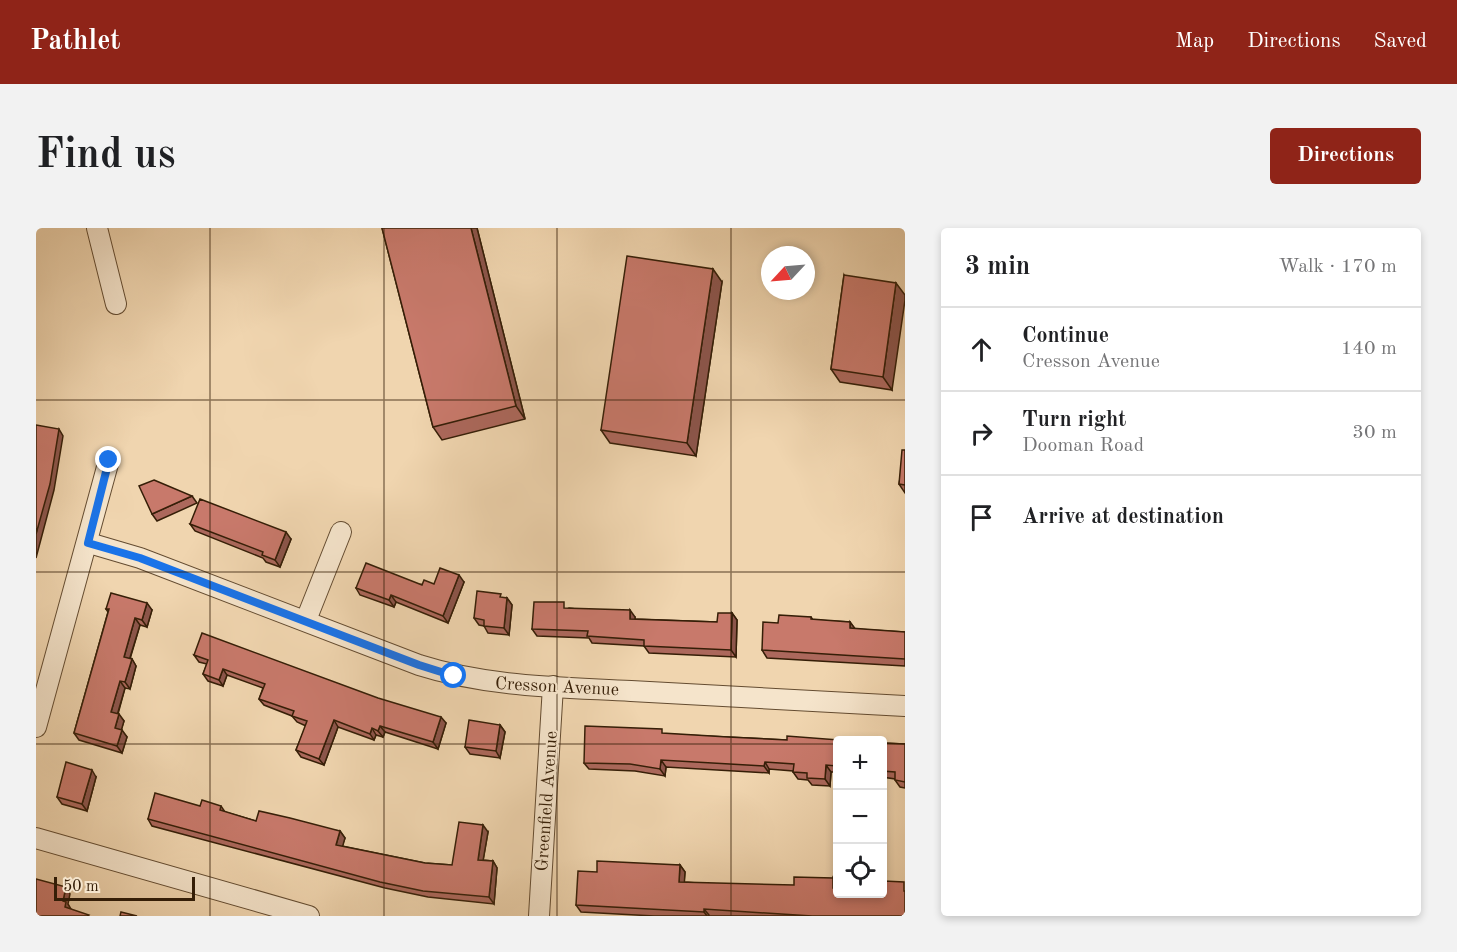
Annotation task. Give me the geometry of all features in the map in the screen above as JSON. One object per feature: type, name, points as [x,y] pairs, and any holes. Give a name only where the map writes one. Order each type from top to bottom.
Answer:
[{"type":"street","points":[[97,228],[116,304]]},
{"type":"street","points":[[36,728],[109,460]]},
{"type":"street","points":[[306,620],[341,532]]},
{"type":"street","name":"Cresson Avenue","points":[[88,543],[140,558],[419,665],[454,676],[487,682],[905,706]]},
{"type":"street","name":"Greenfield Avenue","points":[[539,916],[553,686]]},
{"type":"street","points":[[36,838],[309,916]]},
{"type":"building","points":[[382,228],[471,228],[516,406],[433,427]]},
{"type":"building","points":[[627,256],[713,269],[687,443],[601,430]]},
{"type":"building","points":[[844,275],[896,283],[883,377],[831,369]]},
{"type":"building","points":[[36,425],[59,429],[50,484],[36,534]]},
{"type":"building","points":[[902,450],[905,450],[905,485],[899,484]]},
{"type":"building","points":[[154,480],[192,496],[152,514],[139,486]]},
{"type":"building","points":[[200,499],[286,532],[275,560],[262,555],[263,552],[190,524]]},
{"type":"building","points":[[366,563],[422,585],[424,580],[434,584],[440,568],[459,575],[443,616],[391,595],[389,600],[356,588]]},
{"type":"building","points":[[477,591],[501,594],[500,597],[507,598],[504,628],[484,626],[484,620],[474,618]]},
{"type":"building","points":[[111,593],[147,603],[142,620],[135,618],[124,657],[132,659],[125,682],[120,681],[111,712],[119,714],[115,728],[122,730],[117,746],[74,733],[109,609],[106,609]]},
{"type":"building","points":[[534,602],[564,602],[564,608],[630,610],[630,619],[717,622],[718,613],[732,613],[731,650],[644,646],[644,640],[587,636],[588,631],[532,629]]},
{"type":"building","points":[[779,615],[850,622],[850,628],[905,632],[905,659],[762,650],[763,622],[778,623]]},
{"type":"building","points":[[202,633],[378,698],[441,717],[433,742],[380,726],[378,731],[372,728],[370,734],[334,720],[319,759],[296,750],[307,721],[292,716],[294,711],[259,699],[265,684],[223,669],[219,680],[203,674],[208,660],[194,655]]},
{"type":"building","points":[[469,720],[500,725],[496,751],[465,747]]},
{"type":"building","points":[[585,726],[662,729],[662,733],[728,737],[787,740],[787,736],[833,740],[833,766],[826,765],[825,779],[807,778],[807,773],[793,772],[794,764],[765,762],[764,766],[661,760],[660,769],[630,764],[584,763]]},
{"type":"building","points":[[887,743],[905,744],[905,782],[895,780],[895,772],[887,771]]},
{"type":"building","points":[[66,762],[92,770],[82,804],[57,797]]},
{"type":"building","points":[[155,793],[200,806],[202,800],[221,806],[220,810],[256,821],[259,811],[290,818],[340,831],[336,845],[425,863],[452,865],[459,822],[483,825],[478,860],[493,861],[489,897],[423,891],[380,882],[148,819]]},
{"type":"building","points":[[597,861],[680,865],[679,882],[794,885],[794,877],[833,878],[833,898],[887,898],[887,881],[904,882],[905,916],[812,916],[704,909],[704,912],[576,905],[578,871],[597,872]]},
{"type":"building","points":[[36,879],[66,887],[63,901],[66,902],[65,907],[89,915],[36,916]]},
{"type":"building","points":[[121,912],[137,916],[120,916]]},
{"type":"route","points":[[109,460],[88,543],[140,558],[419,665],[454,676]]}]
